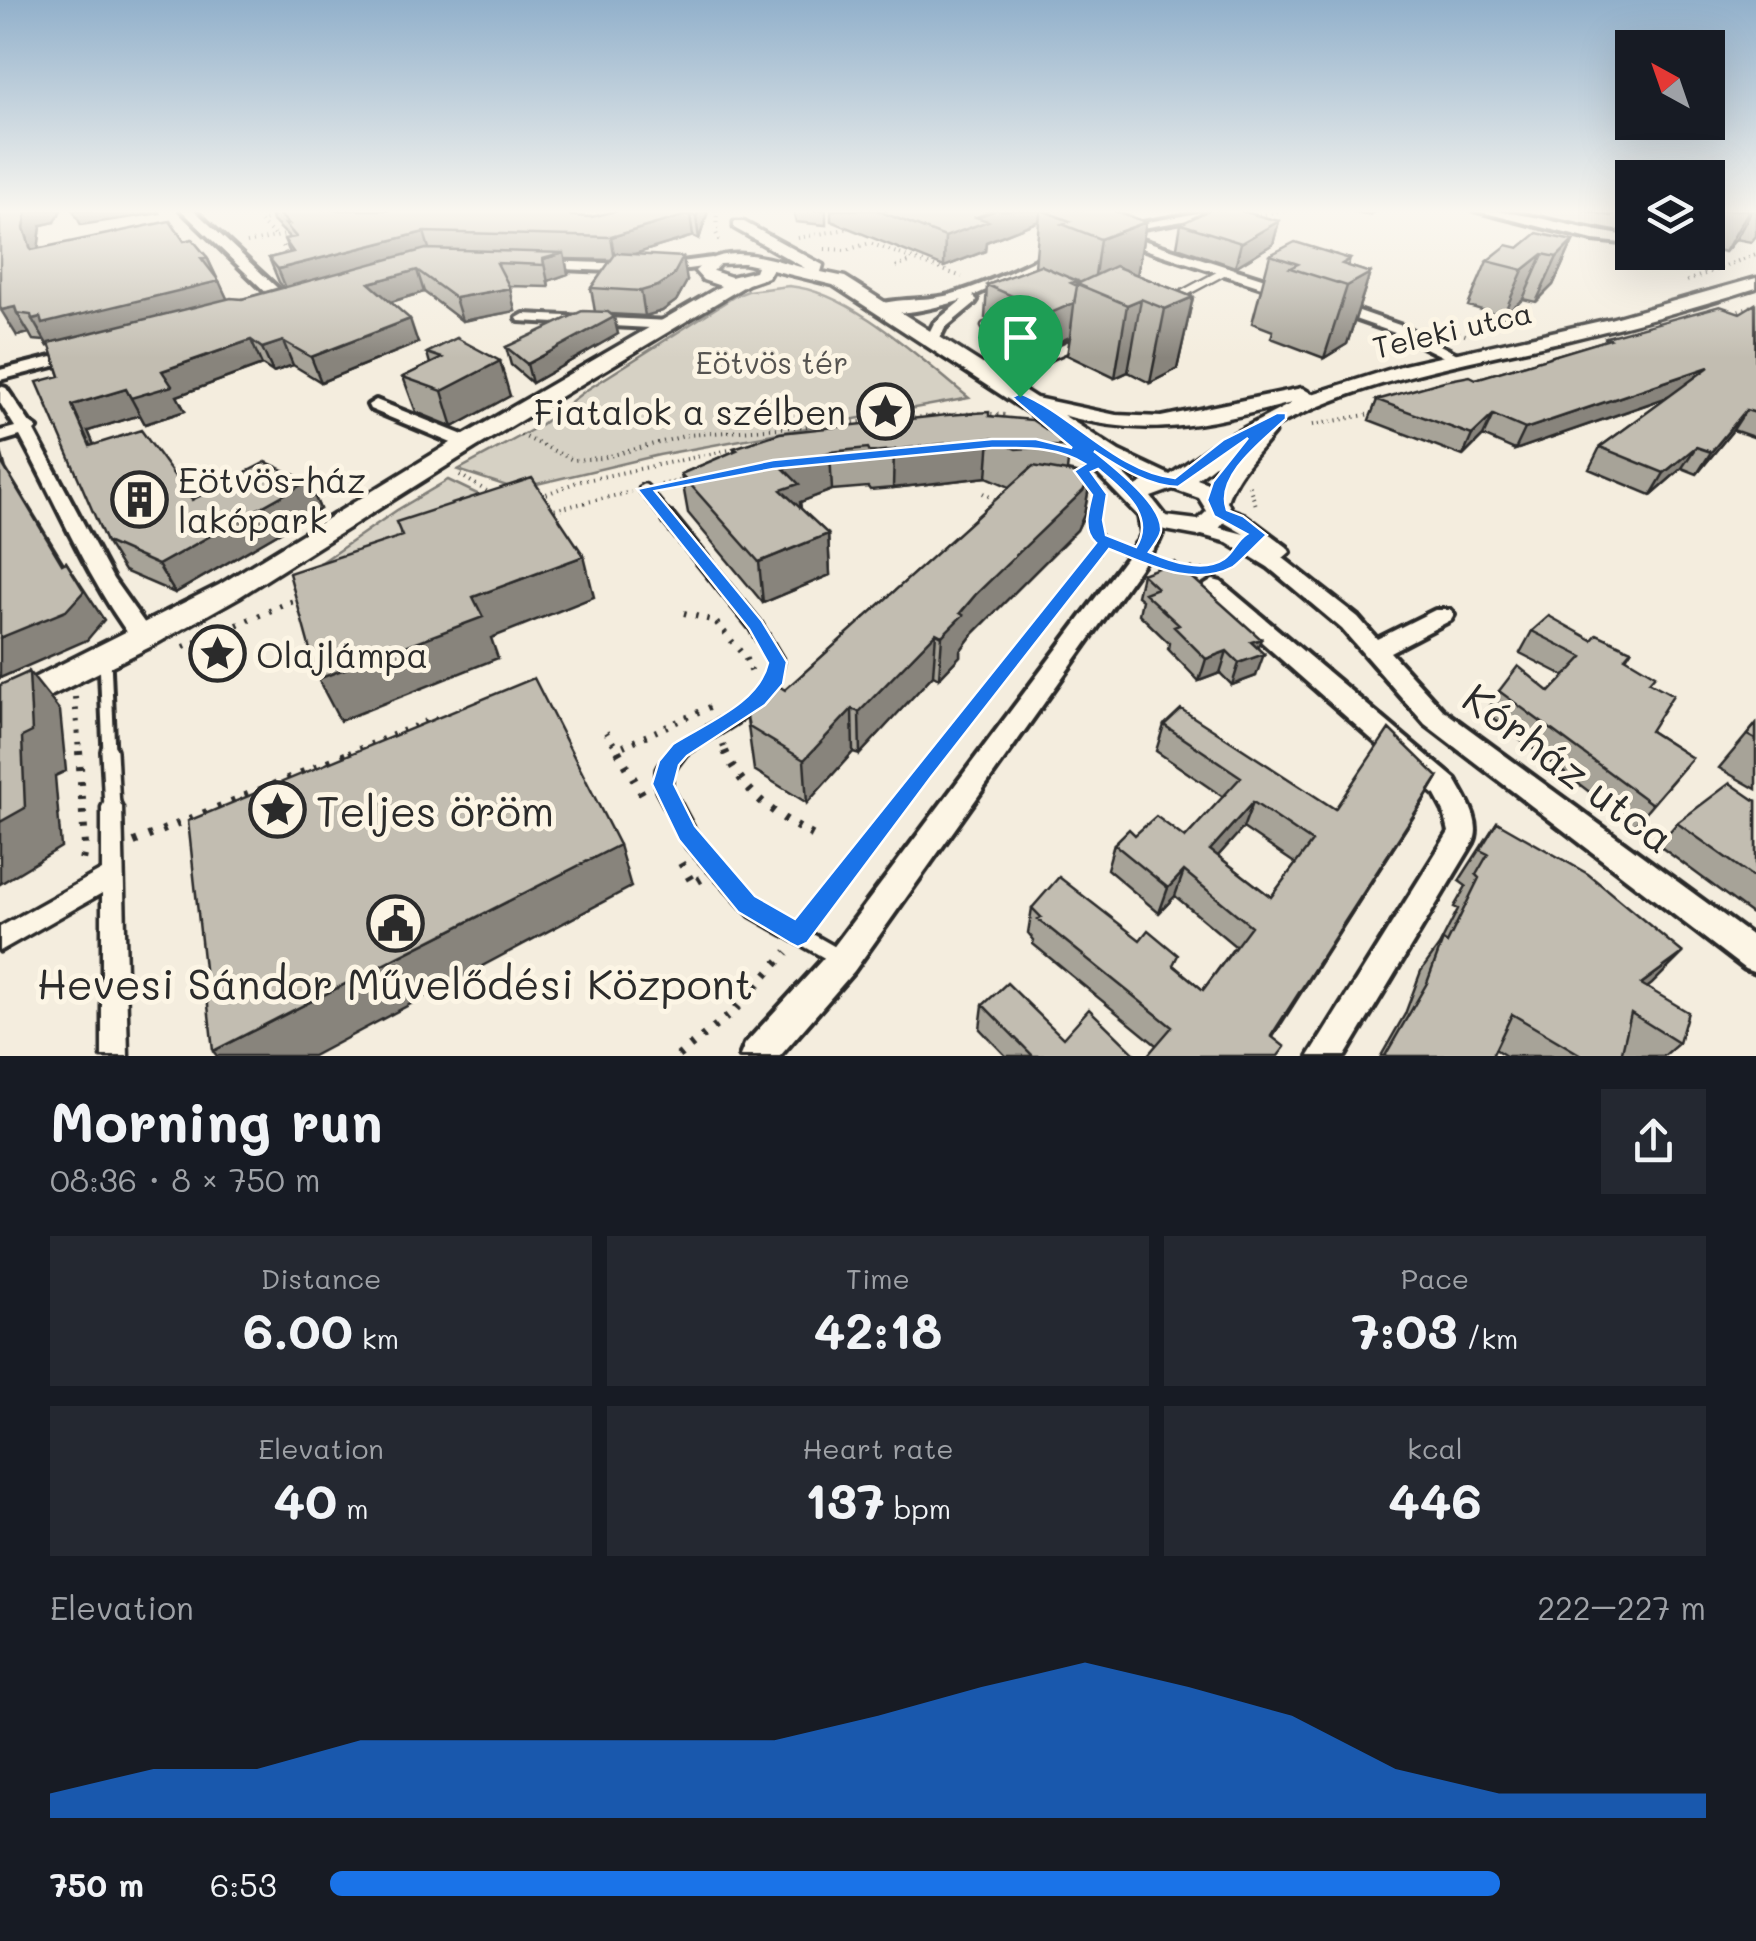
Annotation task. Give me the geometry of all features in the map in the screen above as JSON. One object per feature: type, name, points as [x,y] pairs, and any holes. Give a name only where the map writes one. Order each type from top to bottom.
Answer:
[{"type":"street","points":[[240,259],[284,302]]},
{"type":"street","points":[[674,322],[702,289],[713,259]]},
{"type":"street","points":[[0,709],[144,638],[674,322],[762,274],[758,259]]},
{"type":"street","points":[[800,259],[932,341],[1019,409],[1123,482],[1144,528]]},
{"type":"street","points":[[879,307],[934,305],[981,284],[1014,278],[1049,259]]},
{"type":"street","points":[[1196,259],[1308,298]]},
{"type":"street","points":[[521,264],[652,269],[759,262],[831,279]]},
{"type":"street","points":[[710,264],[746,280],[831,279]]},
{"type":"street","points":[[932,341],[938,326],[981,284]]},
{"type":"street","name":"Teleki utca","points":[[1144,528],[1146,488],[1172,482],[1228,443],[1356,382],[1638,317],[1756,284]]},
{"type":"street","points":[[265,307],[301,298]]},
{"type":"street","points":[[1326,304],[1400,330],[1457,358]]},
{"type":"street","points":[[524,318],[674,322]]},
{"type":"street","points":[[0,375],[94,351]]},
{"type":"street","points":[[1019,409],[1141,424],[1189,420],[1356,382]]},
{"type":"street","points":[[0,390],[28,428],[52,484],[122,611],[144,638]]},
{"type":"street","points":[[376,405],[467,444]]},
{"type":"street","points":[[1019,409],[1127,466],[1200,488],[1218,506],[1209,525],[1144,528]]},
{"type":"street","name":"Teleki utca","points":[[1218,506],[1221,482],[1243,450],[1282,416]]},
{"type":"street","points":[[0,437],[28,428]]},
{"type":"street","name":"Kórház utca","points":[[1218,506],[1238,519],[1251,539]]},
{"type":"street","points":[[757,1056],[843,960],[1144,528]]},
{"type":"street","name":"Kórház utca","points":[[1189,528],[1251,539],[1330,590],[1342,602],[1350,623],[1434,717],[1756,958]]},
{"type":"street","points":[[1213,587],[1445,787],[1461,823],[1463,834],[1326,1056]]},
{"type":"street","points":[[1373,651],[1443,615]]},
{"type":"street","points":[[112,807],[115,1056]]},
{"type":"street","points":[[0,940],[76,894],[113,863]]},
{"type":"lane","points":[[1166,302],[1227,270]]},
{"type":"lane","points":[[1165,289],[1180,295]]},
{"type":"lane","points":[[985,326],[1044,357],[1080,341]]},
{"type":"lane","points":[[644,489],[756,625],[778,662],[773,684],[758,700],[680,750],[670,761],[663,784],[687,833],[746,904],[843,960]]},
{"type":"lane","points":[[104,658],[112,807]]},
{"type":"path","points":[[254,273],[280,259]]},
{"type":"path","points":[[710,264],[711,259]]},
{"type":"path","points":[[896,267],[914,260],[981,284]]},
{"type":"path","points":[[1722,316],[1756,306]]},
{"type":"path","points":[[518,434],[573,460],[602,458],[688,436],[753,428],[1019,409]]},
{"type":"path","points":[[1306,426],[1388,409]]},
{"type":"path","points":[[527,501],[576,482],[740,448]]},
{"type":"path","points":[[534,514],[698,478]]},
{"type":"path","points":[[678,1056],[733,1012],[781,960],[923,771],[1106,542],[1144,528],[1168,566],[1205,571],[1232,562],[1251,539],[1268,532],[1248,482]]},
{"type":"path","points":[[1098,491],[1096,532],[1106,542]]},
{"type":"path","points":[[983,493],[1001,503],[1004,514]]},
{"type":"path","points":[[183,647],[316,593]]},
{"type":"path","points":[[684,613],[715,621],[745,658]]},
{"type":"path","points":[[76,698],[85,846],[76,894]]},
{"type":"path","points":[[113,863],[434,718],[450,729]]},
{"type":"path","points":[[606,732],[617,749]]},
{"type":"path","points":[[722,739],[730,763],[757,800],[785,822],[818,838]]},
{"type":"green space","name":"Eötvös tér","points":[[789,286],[836,300],[860,314],[969,398],[659,455],[516,489],[458,470],[539,426],[585,391],[735,296]]},
{"type":"green space","points":[[448,480],[492,501],[296,580],[397,510]]},
{"type":"building","points":[[0,259],[202,259],[219,281],[42,324],[40,317],[32,319],[31,315],[17,313],[15,307],[0,307]]},
{"type":"building","points":[[270,259],[316,259],[278,269]]},
{"type":"building","points":[[388,259],[543,259],[544,265],[497,263],[510,288],[455,298],[417,270],[369,283],[410,319],[311,357],[283,341],[262,348],[251,340],[162,371],[172,386],[131,398],[126,389],[72,405],[90,446],[141,430],[192,500],[266,462],[308,481],[158,565],[106,542],[37,382],[60,376],[49,343],[231,298],[242,299]]},
{"type":"building","points":[[612,259],[682,259],[673,276],[658,286],[641,291],[591,288]]},
{"type":"building","points":[[1283,259],[1350,259],[1342,264],[1370,273],[1347,286],[1290,268],[1298,264]]},
{"type":"building","points":[[1489,259],[1536,259],[1523,270]]},
{"type":"building","points":[[1040,265],[1077,281],[1071,283],[1077,286],[1074,303],[1051,313],[987,285]]},
{"type":"building","points":[[1115,266],[1193,297],[1165,309],[1141,299],[1127,305],[1077,284]]},
{"type":"building","points":[[1755,304],[1756,413],[1746,410],[1711,452],[1696,447],[1664,473],[1600,447],[1709,367],[1525,429],[1493,415],[1472,435],[1377,400],[1444,381],[1470,376],[1476,379],[1720,306],[1740,313]]},
{"type":"building","points":[[582,311],[608,312],[614,317],[527,364],[506,347]]},
{"type":"building","points":[[457,338],[500,361],[442,391],[403,377],[442,358],[427,353]]},
{"type":"building","points":[[989,412],[989,416],[1032,420],[1070,445],[1016,449],[990,438],[894,450],[830,452],[783,468],[799,484],[781,490],[828,534],[759,562],[681,474],[737,450],[734,448],[780,433]]},
{"type":"building","points":[[0,460],[62,564],[66,562],[84,591],[66,611],[0,638]]},
{"type":"building","points":[[1033,466],[1091,476],[1083,491],[976,594],[960,613],[963,615],[942,636],[936,633],[859,712],[852,709],[804,760],[749,727],[746,712],[776,684],[785,690]]},
{"type":"building","points":[[532,478],[584,556],[473,597],[483,617],[318,679],[289,573],[402,536],[396,522]]},
{"type":"building","points":[[1175,562],[1261,639],[1251,642],[1264,654],[1239,663],[1227,651],[1206,659],[1174,627],[1179,625],[1144,593],[1157,588],[1142,574]]},
{"type":"building","points":[[1549,616],[1592,640],[1597,634],[1631,650],[1625,657],[1655,675],[1649,682],[1673,695],[1650,731],[1692,758],[1652,804],[1499,691],[1518,666],[1550,692],[1583,657],[1532,631]]},
{"type":"building","points":[[29,672],[32,732],[22,737],[25,808],[0,822],[0,685]]},
{"type":"building","name":"Hevesi Sándor Művelődési Központ","points":[[534,678],[619,845],[213,1051],[188,821]]},
{"type":"building","points":[[1181,709],[1335,809],[1389,729],[1438,777],[1271,1036],[1285,1047],[1278,1056],[1147,1056],[1172,1027],[1038,919],[1041,917],[1032,908],[1059,877],[1140,940],[1148,930],[1178,955],[1173,965],[1203,990],[1251,926],[1184,871],[1168,888],[1114,844],[1129,829],[1135,835],[1156,816],[1185,838],[1241,777],[1164,725]],"holes":[[[1253,802],[1312,842],[1271,897],[1210,850]]]},
{"type":"building","points":[[1756,724],[1756,740],[1747,735]]},
{"type":"building","points":[[1730,783],[1756,801],[1756,879],[1677,823]]},
{"type":"building","points":[[1497,822],[1588,874],[1683,953],[1641,984],[1688,1012],[1679,1043],[1631,1013],[1621,1056],[1583,1056],[1512,1014],[1492,1056],[1385,1056],[1427,983],[1443,940],[1447,943],[1479,878],[1476,875],[1488,854],[1480,850]]},
{"type":"building","points":[[1007,983],[1063,1038],[1089,1009],[1137,1056],[1033,1056],[983,1005]]},
{"type":"place","name":"Fiatalok a szélben","points":[[885,411]]},
{"type":"place","name":"Eötvös-ház lakópark","points":[[139,499]]},
{"type":"place","name":"Olajlámpa","points":[[217,654]]},
{"type":"place","name":"Teljes öröm","points":[[277,810]]},
{"type":"place","name":"Hevesi Sándor Művelődési Központ","points":[[395,923]]},
{"type":"route","points":[[1020,397],[1123,482],[1138,500],[1152,524],[1152,534],[1140,554],[1106,542],[1096,532],[1100,494],[1082,474],[1096,464],[1078,453],[1036,443],[773,464],[644,489],[756,625],[778,662],[773,684],[758,700],[680,750],[664,772],[663,784],[687,833],[746,904],[798,935],[1106,542],[1168,566],[1205,571],[1232,562],[1244,543],[1259,535],[1238,519],[1220,512],[1215,500],[1221,482],[1243,450],[1282,416],[1228,443],[1178,482],[1166,482],[1127,466],[1020,397]]}]
